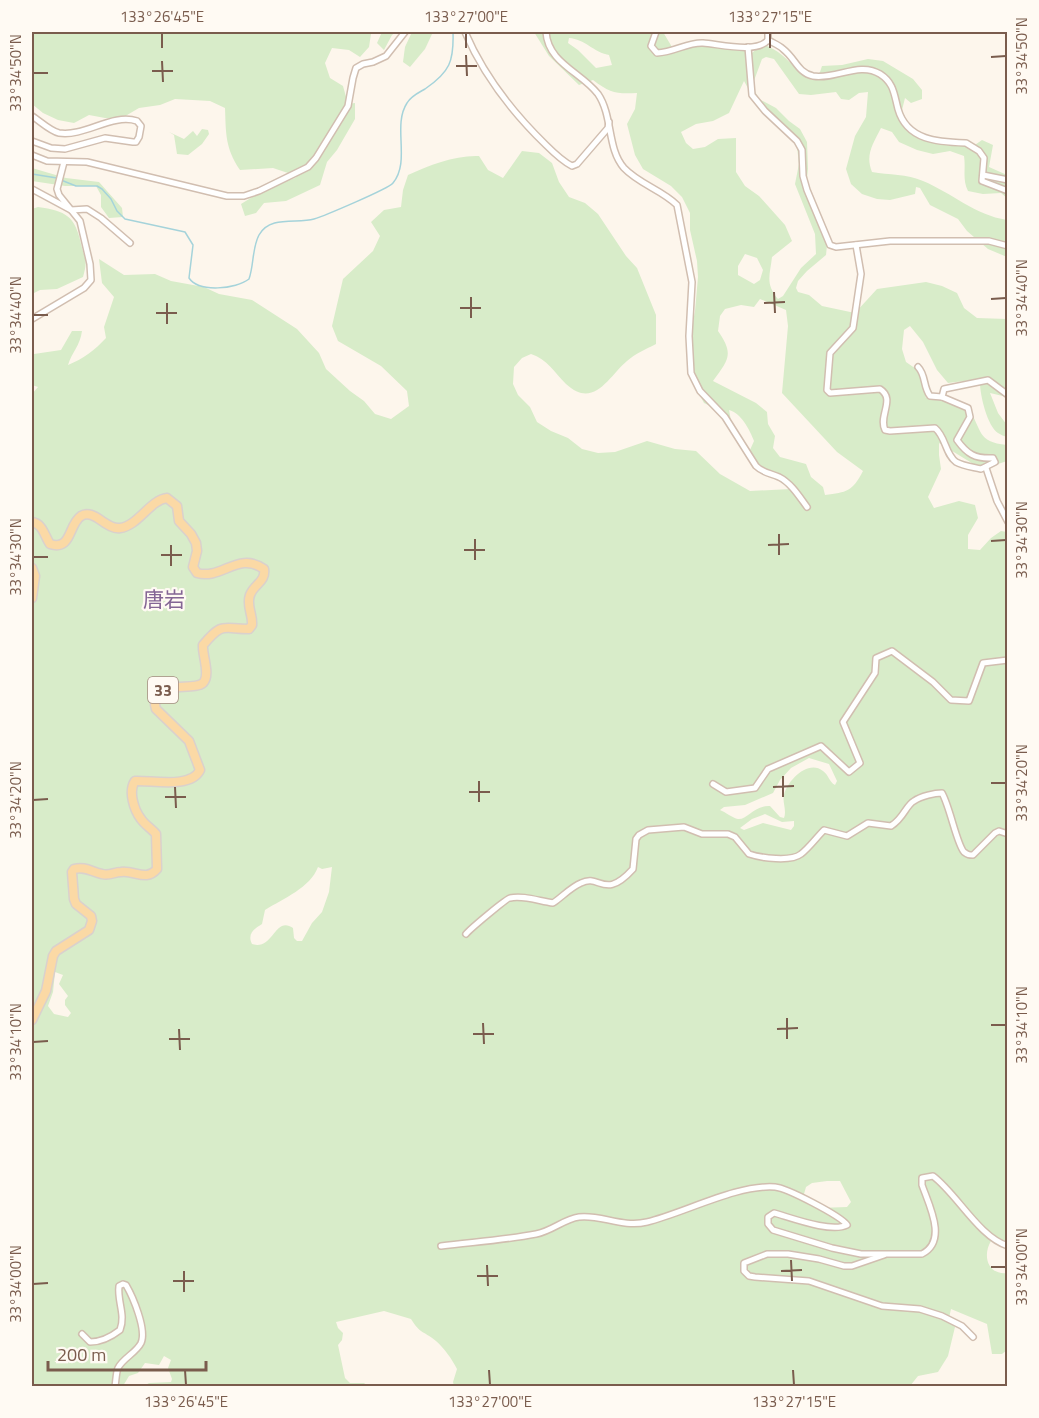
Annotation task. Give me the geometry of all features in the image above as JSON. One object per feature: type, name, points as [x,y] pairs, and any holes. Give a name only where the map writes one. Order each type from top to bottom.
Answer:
[{"type":"main road","name":"33","points":[[32,522],[39,524],[47,540],[56,546],[67,541],[76,522],[82,516],[92,515],[113,527],[121,528],[148,511],[161,499],[167,498],[177,506],[179,521],[196,543],[192,567],[197,573],[208,574],[244,562],[251,562],[264,569],[265,573],[249,597],[248,605],[252,625],[249,629],[222,627],[203,645],[205,668],[203,683],[168,687],[156,698],[156,709],[193,746],[200,770],[195,776],[180,781],[158,783],[140,780],[133,784],[132,797],[141,819],[156,834],[158,869],[147,876],[125,872],[103,875],[85,868],[74,868],[74,899],[76,904],[91,916],[91,926],[89,930],[56,951],[46,991],[32,1020]]},
{"type":"main road","points":[[32,568],[35,576],[32,598]]},
{"type":"street","points":[[32,155],[64,164],[87,162],[227,196],[244,196],[260,191],[308,167],[348,106],[357,68],[386,56],[405,32]]},
{"type":"street","points":[[465,32],[484,69],[516,113],[565,163],[572,166],[577,164],[608,128],[609,121]]},
{"type":"street","points":[[546,32],[550,48],[557,59],[598,94],[607,112],[615,151],[623,167],[632,176],[668,196],[677,205],[692,282],[690,361],[692,373],[700,391],[725,417],[760,471],[781,478],[790,485],[807,507]]},
{"type":"street","points":[[656,32],[651,46],[657,53],[670,52],[694,43],[748,47],[763,45],[768,39],[768,32]]},
{"type":"street","points":[[768,39],[784,50],[801,70],[813,76],[836,75],[855,69],[877,72],[894,88],[898,111],[908,127],[928,140],[971,145],[984,158],[983,182],[1008,191]]},
{"type":"street","points":[[748,47],[753,95],[756,102],[797,141],[801,150],[803,176],[807,189],[830,245],[836,247],[890,241],[989,241],[1008,246]]},
{"type":"street","points":[[32,116],[57,133],[70,133],[127,118],[137,121],[141,126],[139,137],[133,142],[105,138],[65,149],[51,148],[32,141]]},
{"type":"street","points":[[32,319],[84,288],[91,280],[90,264],[80,221],[61,200],[57,189],[64,164]]},
{"type":"street","points":[[983,175],[1008,180]]},
{"type":"street","points":[[32,189],[71,210],[87,209],[130,243]]},
{"type":"street","points":[[856,244],[861,274],[853,328],[830,353],[827,390],[830,393],[880,389],[885,392],[888,401],[883,418],[885,430],[935,428],[941,433],[955,461],[981,469],[995,462],[993,458],[979,459],[965,451],[957,440],[970,417],[968,408],[942,397],[930,396],[923,372],[918,367]]},
{"type":"street","points":[[942,397],[944,389],[988,380],[1008,395]]},
{"type":"street","points":[[986,468],[997,501],[1008,522]]},
{"type":"street","points":[[713,784],[726,792],[755,788],[768,769],[821,746],[849,772],[860,763],[843,722],[875,673],[876,658],[892,651],[933,682],[951,700],[969,701],[983,663],[1008,660]]},
{"type":"street","points":[[466,934],[510,898],[521,897],[553,903],[582,882],[591,881],[603,886],[615,884],[633,869],[636,839],[648,830],[684,827],[702,834],[728,834],[738,838],[750,855],[765,858],[794,858],[802,854],[824,830],[847,836],[868,823],[891,826],[902,818],[913,801],[942,793],[947,802],[958,840],[963,851],[968,855],[973,855],[994,832],[1008,834]]},
{"type":"street","points":[[441,1246],[539,1233],[577,1217],[590,1217],[613,1223],[646,1222],[740,1192],[776,1187],[829,1212],[848,1225],[836,1227],[774,1214],[768,1217],[769,1227],[773,1230],[832,1248],[861,1254],[922,1254],[928,1251],[935,1238],[935,1227],[922,1185],[922,1178],[933,1176],[941,1182],[971,1218],[992,1237],[1008,1245]]},
{"type":"street","points":[[887,1254],[852,1266],[803,1256],[767,1254],[744,1263],[744,1271],[749,1276],[809,1281],[829,1286],[882,1306],[920,1309],[962,1326],[973,1337]]},
{"type":"street","points":[[82,1334],[90,1342],[98,1342],[120,1330],[122,1311],[118,1293],[119,1286],[126,1285],[137,1309],[143,1338],[140,1346],[118,1369],[115,1386]]},
{"type":"green space","points":[[32,32],[368,32],[371,34],[369,47],[360,57],[349,50],[332,48],[325,63],[330,78],[343,86],[348,104],[355,103],[355,119],[337,150],[327,162],[320,185],[286,201],[264,203],[256,213],[245,216],[241,204],[267,188],[295,178],[302,171],[288,173],[273,168],[240,170],[229,147],[225,108],[210,101],[175,99],[160,105],[139,108],[122,118],[89,115],[74,123],[58,120],[43,113],[32,104]]},
{"type":"green space","points":[[382,32],[396,32],[384,50],[377,43]]},
{"type":"green space","points":[[412,32],[433,32],[425,49],[410,67],[403,62],[405,47]]},
{"type":"green space","points":[[534,32],[663,32],[672,47],[704,40],[737,47],[752,53],[762,44],[778,52],[812,80],[820,72],[822,66],[842,65],[868,59],[883,61],[913,79],[922,90],[922,99],[911,103],[905,98],[902,110],[911,131],[932,137],[959,140],[972,147],[982,140],[993,145],[989,167],[1007,175],[1007,198],[1001,193],[983,194],[968,191],[964,156],[950,151],[933,154],[917,150],[899,142],[892,132],[881,128],[873,144],[869,160],[872,172],[917,179],[974,209],[1007,220],[1007,257],[988,249],[967,231],[958,219],[930,205],[920,188],[916,187],[915,194],[890,200],[862,194],[851,184],[846,169],[855,136],[866,117],[868,92],[859,93],[849,100],[841,99],[836,92],[799,94],[774,59],[766,57],[762,59],[752,86],[759,99],[776,108],[800,129],[807,142],[806,188],[827,245],[826,255],[798,281],[796,288],[798,292],[809,295],[822,306],[855,313],[877,289],[926,282],[957,293],[964,308],[977,318],[1007,319],[1007,397],[990,393],[998,413],[1007,425],[1007,437],[998,433],[990,423],[982,400],[980,379],[948,383],[937,370],[923,342],[910,326],[904,330],[902,349],[906,362],[919,371],[926,398],[948,400],[968,408],[985,438],[1007,445],[1007,461],[986,468],[975,465],[939,443],[941,469],[928,497],[934,508],[959,501],[975,505],[978,518],[968,535],[968,549],[980,550],[1001,531],[1007,532],[1008,1241],[991,1241],[987,1258],[991,1268],[995,1271],[1007,1273],[1007,1350],[1002,1354],[992,1354],[987,1324],[951,1309],[949,1318],[955,1327],[948,1356],[938,1372],[918,1376],[910,1386],[454,1386],[457,1369],[442,1347],[420,1330],[411,1319],[384,1311],[336,1322],[343,1333],[338,1345],[345,1378],[350,1383],[364,1383],[368,1386],[144,1386],[149,1383],[171,1382],[168,1368],[171,1360],[164,1356],[159,1365],[145,1363],[138,1373],[129,1376],[123,1386],[32,1386],[32,394],[38,387],[32,385],[32,356],[61,350],[72,331],[82,331],[80,341],[68,365],[89,354],[106,338],[104,327],[114,297],[102,283],[99,259],[124,275],[155,274],[171,281],[204,287],[219,294],[252,300],[297,329],[319,353],[326,369],[364,401],[375,414],[391,419],[409,406],[407,391],[381,366],[338,341],[332,326],[343,279],[373,251],[380,236],[371,222],[384,210],[401,207],[408,175],[425,168],[452,159],[479,156],[488,170],[503,178],[522,151],[539,153],[552,163],[559,182],[569,197],[585,203],[598,214],[626,256],[637,268],[656,315],[656,344],[630,358],[600,388],[585,393],[576,391],[566,384],[537,356],[531,354],[522,358],[514,367],[513,384],[518,395],[530,407],[537,422],[568,438],[582,449],[598,453],[615,452],[647,441],[675,449],[696,451],[720,474],[750,491],[791,489],[787,482],[774,479],[769,475],[757,461],[750,450],[754,441],[741,418],[729,410],[732,426],[721,411],[704,403],[696,388],[689,342],[698,277],[690,230],[690,213],[682,197],[671,186],[643,169],[635,155],[627,124],[635,109],[637,93],[614,92],[593,80],[579,85],[549,56]],"holes":[[[569,38],[609,55],[612,65],[596,68],[568,43]],[[744,81],[755,101],[792,133],[799,164],[795,184],[815,234],[816,254],[801,268],[783,296],[778,299],[770,284],[772,257],[792,241],[785,225],[759,196],[745,186],[736,172],[736,138],[718,139],[705,147],[693,149],[686,143],[681,132],[696,124],[713,121],[729,113]],[[745,254],[757,258],[763,270],[760,280],[754,284],[738,275],[738,266]],[[760,299],[786,310],[788,326],[782,393],[837,452],[863,471],[856,483],[848,490],[825,495],[823,487],[811,477],[806,464],[780,457],[773,448],[775,436],[768,424],[767,412],[756,403],[713,381],[726,362],[728,351],[718,331],[720,316],[725,309],[741,305],[754,307]],[[809,758],[829,764],[837,781],[835,785],[825,773],[817,768],[799,773],[786,789],[784,818],[780,817],[770,806],[755,810],[741,819],[720,810],[724,807],[745,805],[773,793],[780,780],[791,768]],[[765,814],[782,822],[794,821],[791,830],[763,823],[744,830],[740,828],[752,819]],[[318,867],[322,869],[332,867],[329,892],[322,912],[312,923],[302,941],[294,938],[293,928],[287,925],[278,929],[265,943],[252,944],[251,935],[262,924],[265,910],[296,892],[309,881]],[[55,972],[63,975],[59,984],[68,996],[65,1005],[71,1013],[68,1017],[54,1014],[48,1006],[53,992]],[[840,1181],[851,1202],[847,1207],[819,1208],[804,1194],[806,1187],[812,1183]]]},
{"type":"green space","points":[[202,129],[208,130],[209,134],[202,144],[188,155],[177,154],[174,135],[169,132],[184,139],[193,131],[197,136]]},
{"type":"green space","points":[[32,168],[66,178],[99,182],[122,208],[123,217],[109,218],[101,207],[101,195],[96,186],[65,186],[32,181]]},
{"type":"green space","points":[[38,207],[68,216],[76,227],[86,263],[83,277],[57,289],[40,290],[32,294],[32,209]]},
{"type":"waterway","points":[[61,180],[76,186],[97,186],[102,189],[125,219],[185,232],[193,245],[189,278],[194,283],[209,288],[236,285],[249,279],[255,245],[259,235],[270,225],[284,221],[314,219],[393,183],[401,164],[403,112],[411,98],[440,77],[449,65],[453,51],[453,32]]},
{"type":"waterway","points":[[32,174],[57,178]]},
{"type":"district","name":"唐岩","points":[[164,600]]}]
